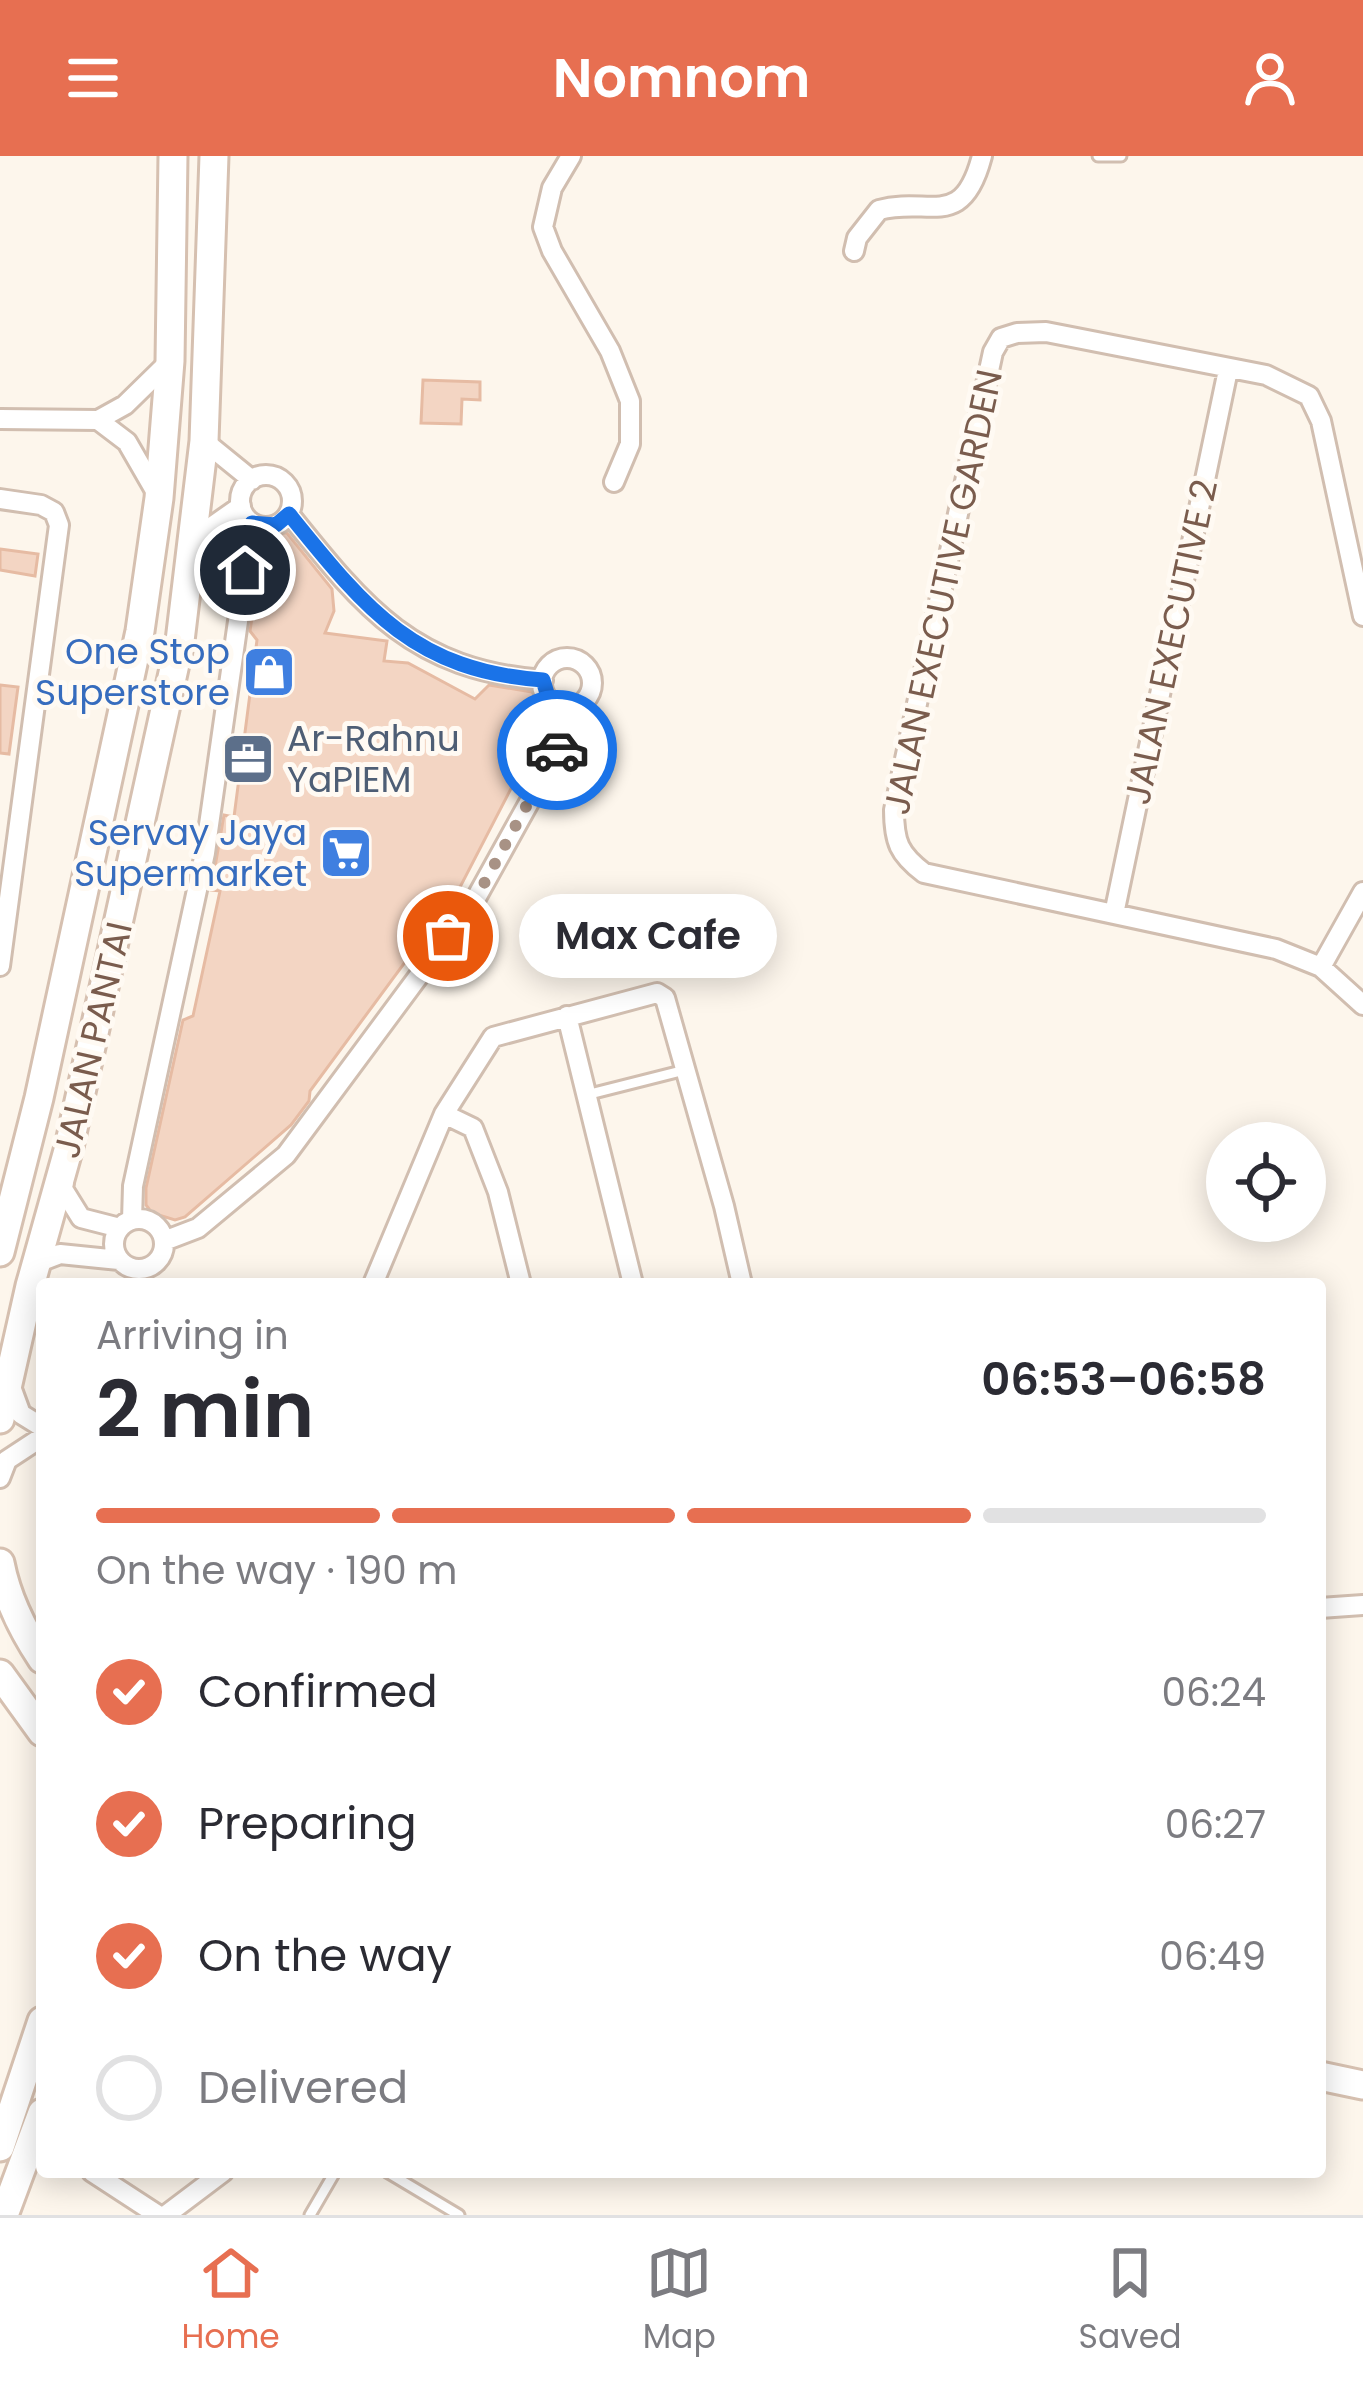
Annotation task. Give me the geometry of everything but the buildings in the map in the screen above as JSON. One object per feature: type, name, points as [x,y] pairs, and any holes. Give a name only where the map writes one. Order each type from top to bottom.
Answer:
[{"type":"street","points":[[571,156],[553,188],[543,227],[551,251],[610,351],[630,401],[630,444],[614,482]]},
{"type":"street","points":[[854,251],[857,238],[879,210],[934,209],[961,198],[982,156]]},
{"type":"street","name":"JALAN PANTAI","points":[[0,1252],[39,1098],[126,700],[159,498],[170,362],[174,159]]},
{"type":"street","name":"JALAN PANTAI","points":[[0,1419],[30,1286],[69,1147],[169,703],[204,441],[213,161]]},
{"type":"street","name":"JALAN EXECUTIVE GARDEN","points":[[1228,370],[1046,332],[1018,332],[1001,338],[993,352],[893,810],[894,838],[903,857],[924,873],[1276,949],[1321,967],[1363,1005]]},
{"type":"street","points":[[0,418],[98,420],[125,405],[170,362]]},
{"type":"street","points":[[1228,370],[1265,375],[1309,396],[1322,421],[1363,616]]},
{"type":"street","name":"JALAN EXECUTIVE 2","points":[[1114,914],[1228,370]]},
{"type":"street","points":[[98,420],[139,457],[159,498]]},
{"type":"street","points":[[204,441],[251,480]]},
{"type":"street","points":[[119,1260],[114,1244],[126,1224],[205,853],[247,514],[242,492],[251,480],[268,476],[284,482],[292,497],[289,514],[276,525],[247,514],[194,539]]},
{"type":"street","points":[[0,499],[41,505],[54,512],[59,525],[0,966]]},
{"type":"street","points":[[289,514],[338,576],[410,638],[447,662],[478,672],[543,680]]},
{"type":"street","points":[[164,1241],[198,1228],[286,1156],[475,900],[547,770],[568,708],[586,699],[591,690],[589,670],[572,658],[553,663],[543,680],[549,700],[568,708]]},
{"type":"street","points":[[1321,967],[1363,892]]},
{"type":"street","points":[[376,1278],[444,1114],[493,1037],[661,994],[740,1278]]},
{"type":"street","points":[[567,1016],[631,1278]]},
{"type":"street","points":[[444,1114],[473,1128],[498,1192],[520,1278]]},
{"type":"street","points":[[30,1286],[39,1262],[60,1254],[119,1260],[133,1269],[149,1268],[161,1257],[161,1232],[149,1221],[126,1224],[81,1218],[63,1189],[69,1147]]},
{"type":"street","points":[[10,1373],[14,1402],[21,1414],[36,1423]]},
{"type":"street","points":[[0,1478],[7,1460],[36,1441]]},
{"type":"street","points":[[0,1563],[5,1589],[36,1649]]},
{"type":"street","points":[[1326,1608],[1363,1605]]},
{"type":"street","points":[[0,1674],[36,1724]]},
{"type":"street","points":[[4,2215],[36,2060]]},
{"type":"street","points":[[1326,2076],[1363,2085]]},
{"type":"street","points":[[0,2147],[27,2118]]},
{"type":"street","points":[[102,2178],[162,2215],[214,2178]]},
{"type":"lane","points":[[1098,156],[1121,156]]},
{"type":"lane","points":[[584,1096],[685,1070]]},
{"type":"lane","points":[[310,2215],[331,2178]]},
{"type":"lane","points":[[397,2178],[459,2215]]},
{"type":"way so far","points":[[448,936],[475,900],[557,750]]},
{"type":"place","name":"One Stop Superstore","points":[[269,672]]},
{"type":"place","name":"Ar-Rahnu YaPIEM","points":[[248,759]]},
{"type":"place","name":"Servay Jaya Supermarket","points":[[346,853]]},
{"type":"place","name":"Max Cafe","points":[[448,936]]},
{"type":"route","points":[[245,570],[252,523],[268,527],[289,514],[338,576],[410,638],[447,662],[478,672],[543,680],[549,700],[568,708],[557,750]]}]
